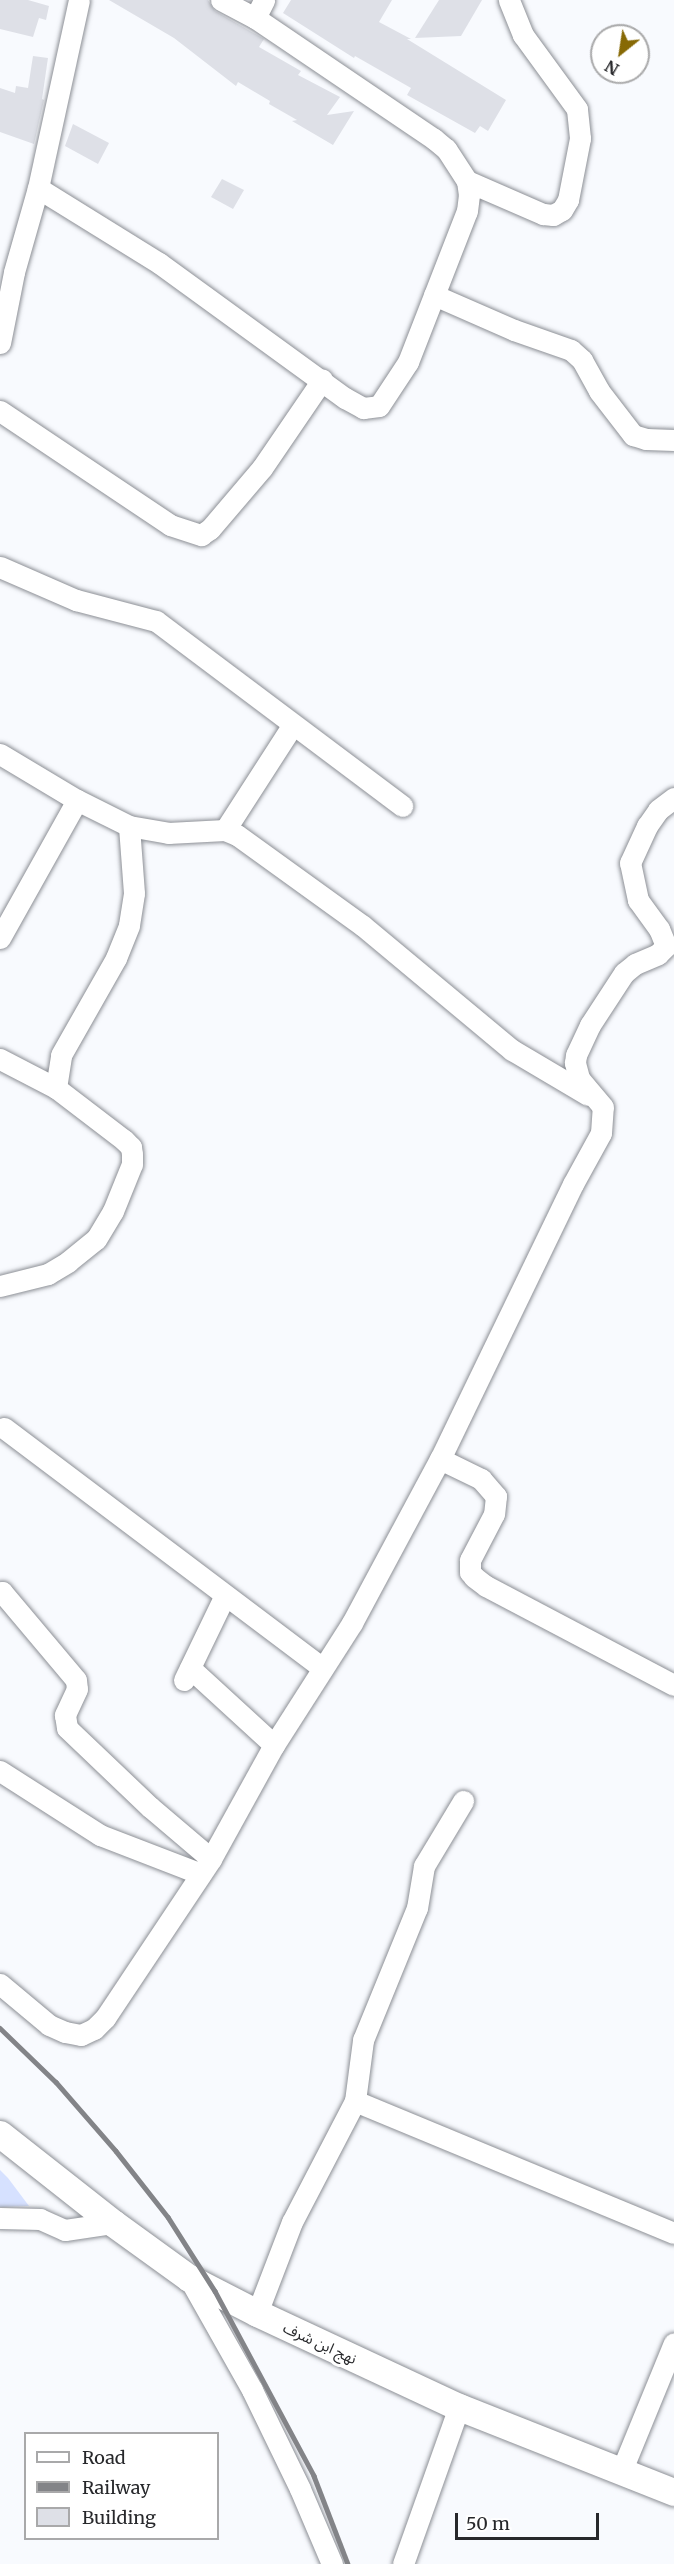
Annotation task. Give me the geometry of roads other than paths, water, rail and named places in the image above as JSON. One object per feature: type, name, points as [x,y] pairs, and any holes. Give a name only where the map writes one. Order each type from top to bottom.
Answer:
[{"type":"main road","name":"نهج ابن شرف","points":[[0,2134],[112,2223],[189,2278],[257,2313],[459,2407],[674,2492]]},
{"type":"street","points":[[0,343],[7,269],[38,189],[79,0]]},
{"type":"street","points":[[38,189],[159,263],[354,404],[371,409],[378,406],[408,362],[467,211],[469,195],[467,181],[446,149],[434,139],[260,9],[221,0]]},
{"type":"street","points":[[467,181],[543,214],[553,215],[562,210],[568,200],[580,138],[577,109],[523,35],[509,0]]},
{"type":"street","points":[[434,294],[505,327],[571,350],[582,360],[599,391],[633,435],[646,439],[674,440]]},
{"type":"street","points":[[0,411],[170,525],[201,535],[210,529],[262,468],[322,380]]},
{"type":"street","points":[[0,567],[76,600],[156,621],[184,640],[292,726],[402,806]]},
{"type":"street","points":[[225,830],[292,726]]},
{"type":"street","points":[[0,754],[77,800],[129,826],[145,831],[168,833],[225,830],[237,835],[363,926],[512,1050],[592,1097],[603,1107],[604,1112],[597,1142],[573,1184],[440,1459],[352,1623],[274,1745],[206,1866],[114,2007],[94,2029],[81,2035],[49,2025],[0,1984]]},
{"type":"street","points":[[592,1097],[579,1078],[575,1063],[582,1040],[610,990],[624,973],[635,964],[658,954],[666,946],[660,929],[638,900],[630,863],[647,826],[658,810],[674,798]]},
{"type":"street","points":[[0,937],[77,800]]},
{"type":"street","points":[[56,1088],[61,1055],[116,958],[129,925],[134,893],[129,826]]},
{"type":"street","points":[[0,1059],[56,1088],[124,1140],[131,1147],[132,1164],[105,1228],[88,1246],[48,1274],[0,1286]]},
{"type":"street","points":[[4,1428],[322,1668]]},
{"type":"street","points":[[440,1459],[481,1479],[496,1496],[494,1514],[470,1560],[470,1572],[474,1577],[486,1586],[674,1684]]},
{"type":"street","points":[[0,1594],[2,1592],[76,1680],[77,1689],[65,1715],[67,1728],[150,1807],[206,1866]]},
{"type":"street","points":[[225,1595],[187,1674],[274,1745]]},
{"type":"street","points":[[0,1771],[100,1836],[206,1866]]},
{"type":"street","points":[[257,2313],[292,2222],[355,2101],[363,2040],[417,1908],[424,1866],[464,1801]]},
{"type":"street","points":[[355,2101],[674,2233]]},
{"type":"street","points":[[0,2218],[40,2219],[65,2230],[112,2223]]},
{"type":"street","points":[[189,2278],[252,2390],[300,2488],[332,2564]]},
{"type":"street","points":[[621,2472],[674,2343]]},
{"type":"street","points":[[403,2564],[459,2407]]},
{"type":"railway","points":[[0,2028],[56,2082],[116,2151],[168,2217],[215,2291],[314,2476],[348,2564]]}]
